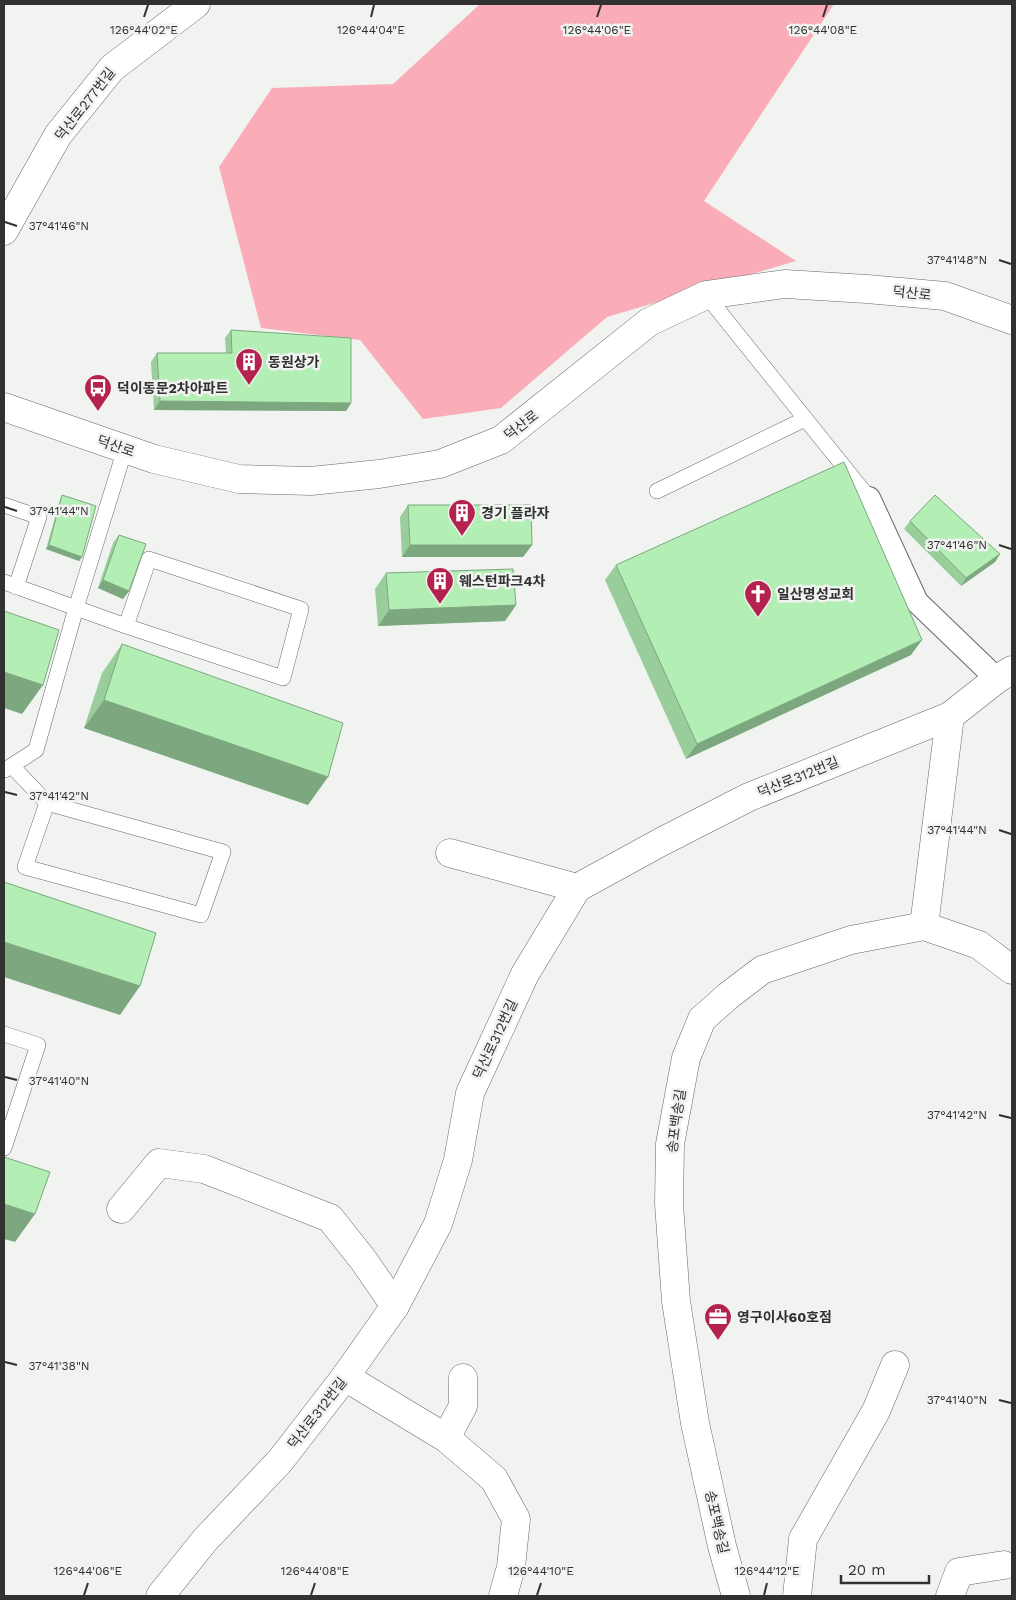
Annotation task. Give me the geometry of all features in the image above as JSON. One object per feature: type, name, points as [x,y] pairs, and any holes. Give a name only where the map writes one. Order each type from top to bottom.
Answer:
[{"type":"street","name":"덕산로277번길","points":[[4,231],[58,135],[112,68],[196,4]]},
{"type":"street","name":"덕산로","points":[[4,407],[154,458],[239,479],[311,481],[379,474],[440,464],[501,440],[649,322],[706,295],[785,284],[866,289],[945,296],[1012,320]]},
{"type":"street","points":[[869,498],[917,602],[1004,674]]},
{"type":"street","name":"덕산로312번길","points":[[160,1596],[205,1540],[280,1462],[345,1377],[395,1306],[438,1224],[458,1160],[470,1093],[525,974],[577,888],[645,850],[749,797],[950,716],[1004,674]]},
{"type":"street","points":[[924,926],[950,716]]},
{"type":"street","points":[[450,853],[577,888]]},
{"type":"street","name":"송포백송길","points":[[736,1596],[722,1546],[695,1423],[676,1301],[669,1204],[670,1144],[686,1058],[702,1020],[728,996],[762,970],[851,940],[924,926],[979,945],[1012,970]]},
{"type":"street","points":[[121,1209],[159,1163],[204,1169],[330,1218],[364,1261],[395,1306]]},
{"type":"street","points":[[799,1596],[803,1539],[876,1411],[895,1365]]},
{"type":"street","points":[[345,1377],[446,1438],[494,1479],[516,1519],[511,1567],[503,1596]]},
{"type":"street","points":[[446,1438],[463,1406],[463,1378]]},
{"type":"street","points":[[950,1596],[959,1572],[1004,1565]]},
{"type":"lane","points":[[706,295],[869,498]]},
{"type":"lane","points":[[658,491],[805,419]]},
{"type":"lane","points":[[47,803],[25,867],[201,915],[223,852],[47,803],[8,768],[36,750],[76,608],[125,449]]},
{"type":"lane","points":[[4,505],[39,517],[10,585],[126,626],[283,678],[301,609],[149,560],[126,626]]},
{"type":"lane","points":[[4,1034],[38,1045],[4,1148]]},
{"type":"shaded area","points":[[480,4],[834,4],[704,201],[796,261],[607,317],[501,408],[423,419],[360,340],[261,328],[219,167],[272,88],[393,84]]},
{"type":"building","name":"동원상가","points":[[231,330],[351,338],[351,403],[160,401],[157,353],[232,353]]},
{"type":"building","name":"일산명성교회","points":[[844,462],[922,640],[697,744],[616,565]]},
{"type":"building","points":[[62,495],[96,506],[82,557],[49,545]]},
{"type":"building","points":[[935,495],[1000,554],[966,578],[910,521]]},
{"type":"building","name":"경기 플라자","points":[[408,505],[531,505],[532,545],[410,545]]},
{"type":"building","points":[[119,535],[146,544],[129,591],[103,580]]},
{"type":"building","points":[[513,569],[516,605],[389,610],[386,573]]},
{"type":"building","points":[[4,611],[59,630],[43,685],[4,672]]},
{"type":"building","points":[[122,644],[343,723],[328,777],[104,700]]},
{"type":"building","points":[[4,882],[156,933],[140,986],[4,942]]},
{"type":"building","points":[[4,1157],[50,1172],[35,1214],[4,1204]]},
{"type":"place","name":"동원상가","points":[[249,386]]},
{"type":"place","name":"덕이동문2차아파트","points":[[98,412]]},
{"type":"place","name":"경기 플라자","points":[[462,537]]},
{"type":"place","name":"웨스턴파크4차","points":[[440,605]]},
{"type":"place","name":"일산명성교회","points":[[758,618]]},
{"type":"place","name":"영구이사60호점","points":[[718,1341]]}]
